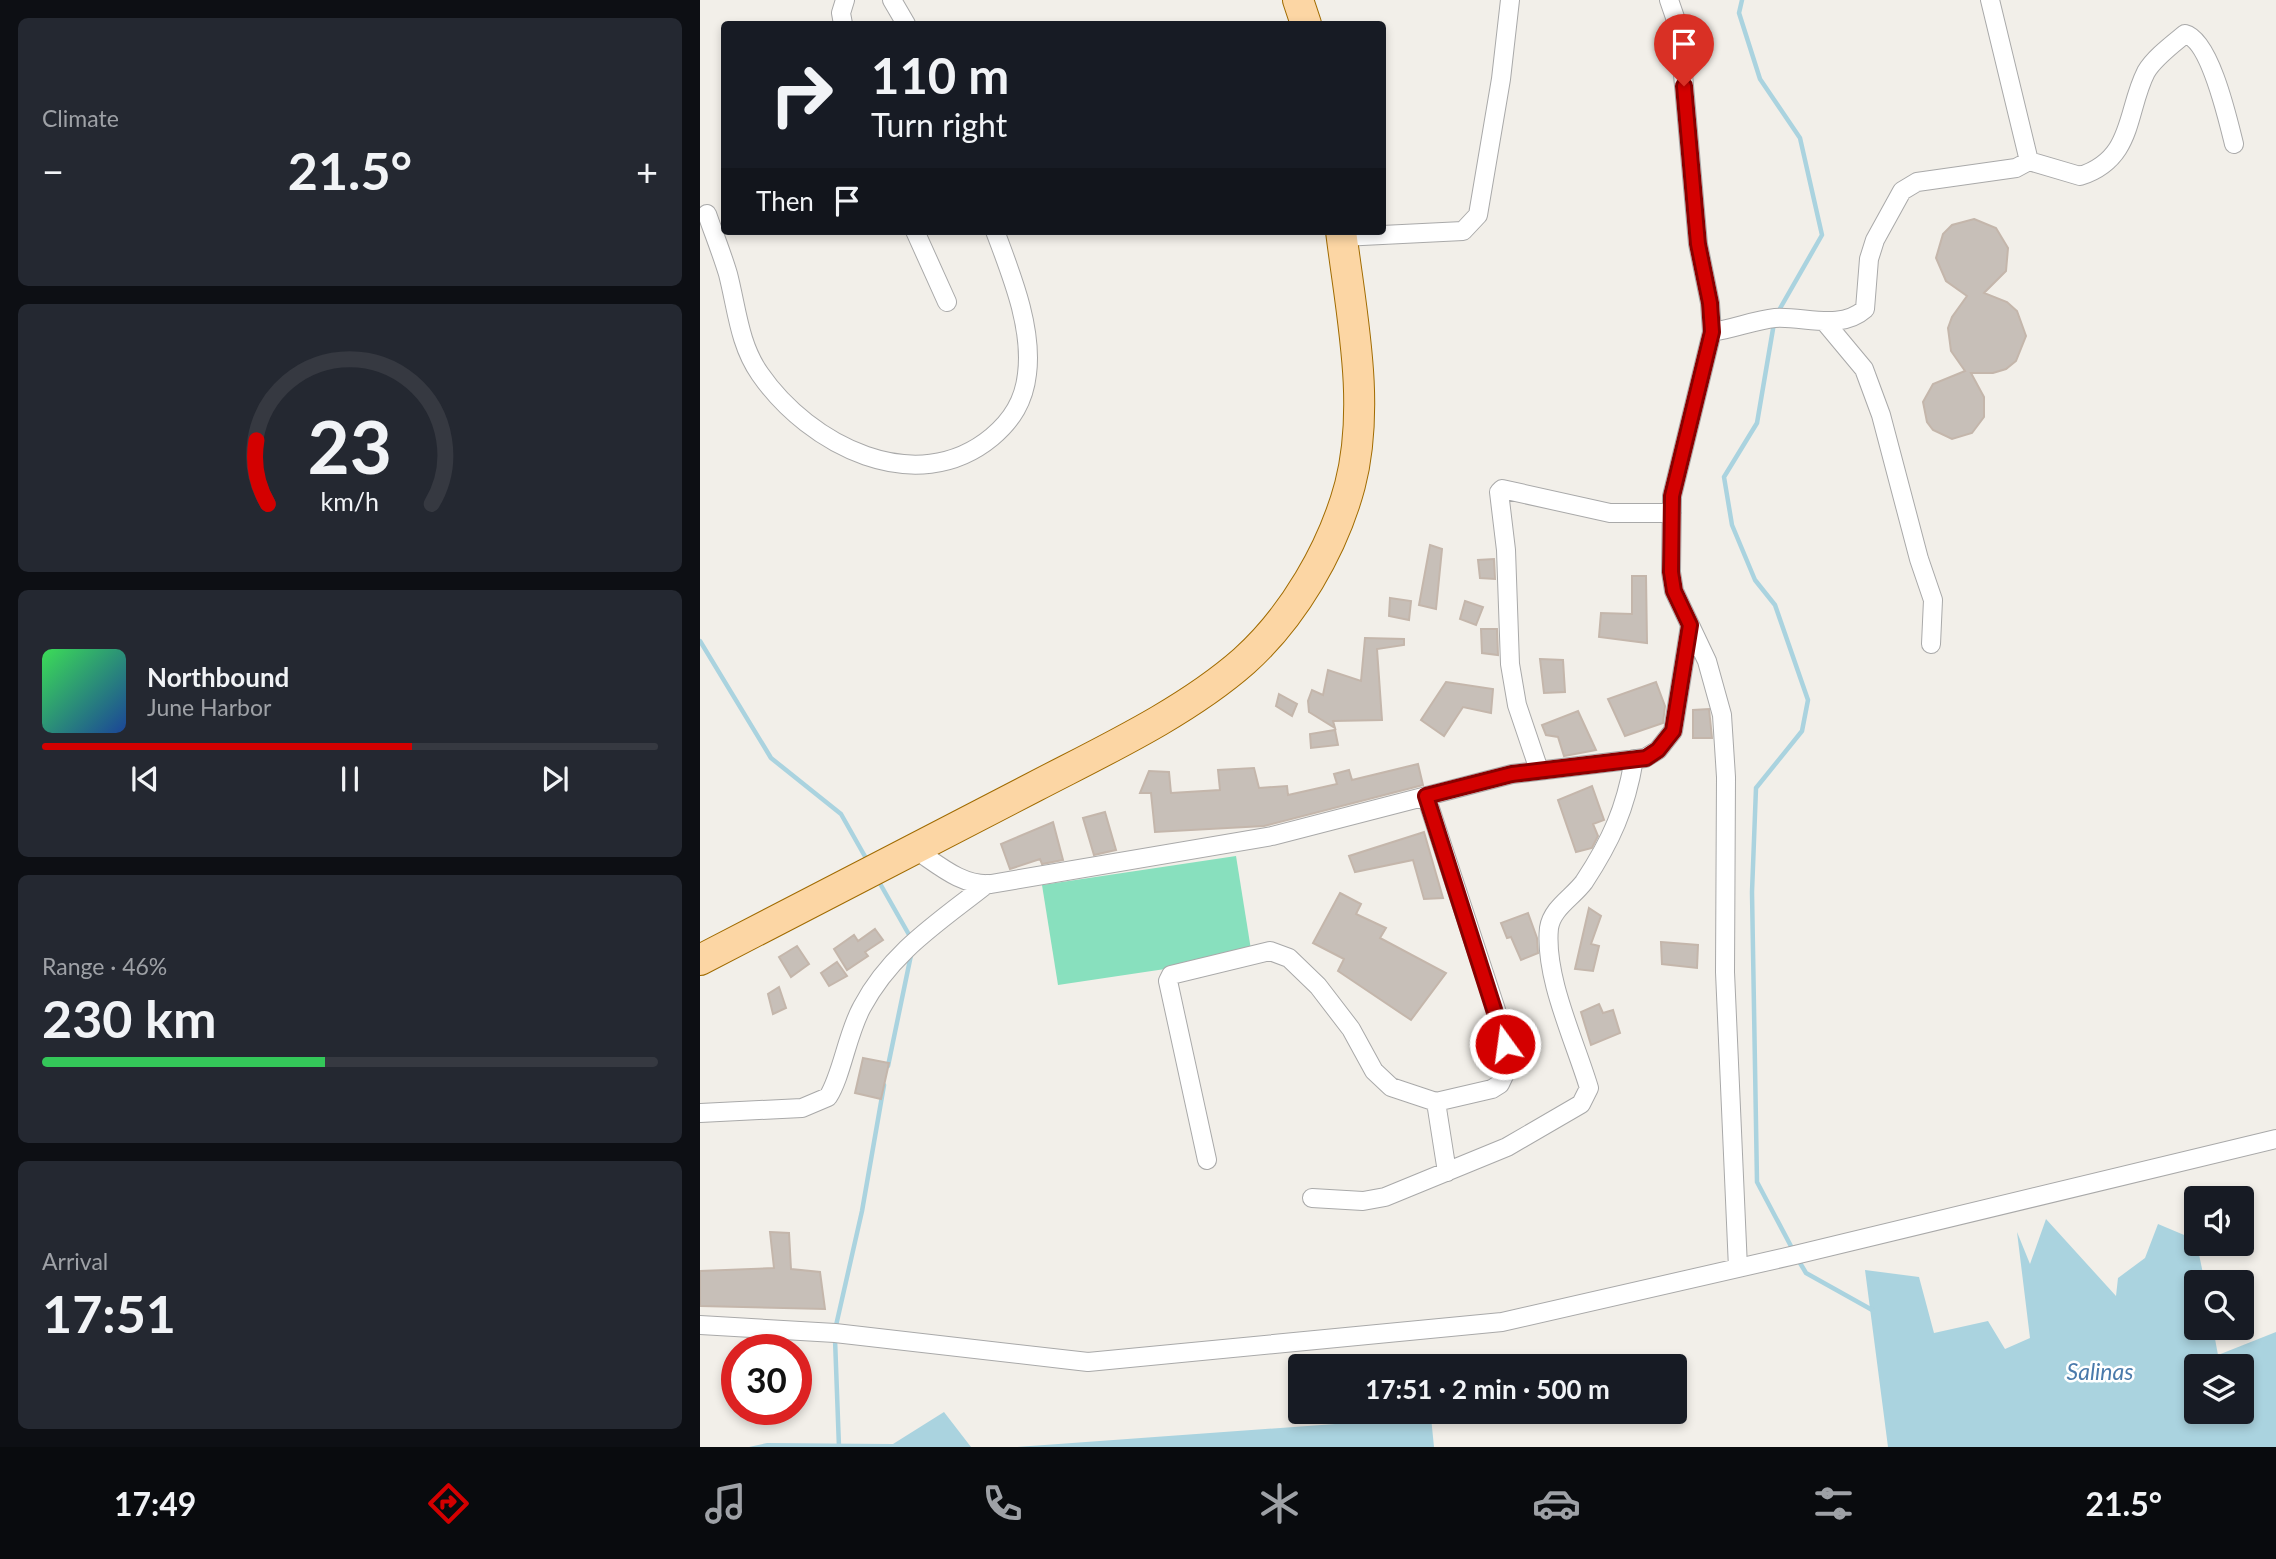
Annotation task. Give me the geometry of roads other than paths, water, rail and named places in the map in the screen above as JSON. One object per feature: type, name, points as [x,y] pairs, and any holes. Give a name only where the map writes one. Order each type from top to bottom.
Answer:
[{"type":"main road","points":[[1298,0],[1305,21]]},
{"type":"main road","points":[[700,960],[1099,753],[1222,678],[1268,635],[1303,589],[1336,524],[1350,485],[1360,429],[1352,320],[1341,235]]},
{"type":"street","points":[[842,21],[841,13],[845,0]]},
{"type":"street","points":[[892,0],[904,21]]},
{"type":"street","points":[[1386,233],[1463,231],[1478,215],[1501,79],[1510,0]]},
{"type":"street","points":[[1669,0],[1679,29],[1698,244],[1710,303],[1712,332],[1672,496],[1671,572],[1674,591],[1707,661],[1722,715],[1726,777],[1725,972],[1738,1268]]},
{"type":"street","points":[[1990,0],[2029,160]]},
{"type":"street","points":[[1712,332],[1775,318],[1845,320],[1865,309],[1868,259],[1875,240],[1907,186],[1917,182],[2016,168],[2029,160],[2080,176],[2105,160],[2127,135],[2147,70],[2185,34],[2194,39],[2204,53],[2221,95],[2234,144]]},
{"type":"street","points":[[708,214],[727,272],[742,340],[759,373],[785,405],[814,431],[858,454],[903,466],[951,458],[981,446],[1005,426],[1021,403],[1028,373],[1026,333],[996,235]]},
{"type":"street","points":[[917,235],[947,302]]},
{"type":"street","points":[[1824,321],[1864,369],[1881,415],[1919,559],[1933,600],[1931,643]]},
{"type":"street","points":[[1539,770],[1517,705],[1510,664],[1506,550],[1499,492],[1502,489],[1610,513],[1672,513]]},
{"type":"street","points":[[916,850],[962,880],[987,884],[1272,836],[1512,774],[1646,758],[1658,750],[1673,731],[1690,625]]},
{"type":"street","points":[[1312,1198],[1363,1200],[1385,1197],[1507,1147],[1581,1104],[1585,1099],[1589,1088],[1550,965],[1549,926],[1555,913],[1581,885],[1609,841],[1628,799],[1634,759]]},
{"type":"street","points":[[1207,1160],[1168,977],[1270,951],[1289,958],[1318,986],[1351,1030],[1374,1072],[1391,1087],[1436,1102],[1492,1089],[1506,1076],[1509,1065],[1500,1022],[1426,796]]},
{"type":"street","points":[[700,1113],[802,1108],[828,1097],[851,1029],[892,960],[987,884]]},
{"type":"street","points":[[1436,1102],[1447,1172]]},
{"type":"street","points":[[700,1325],[835,1334],[1088,1363],[1502,1322],[2276,1139]]},
{"type":"water","name":"Salinas","points":[[2046,1219],[2116,1296],[2118,1278],[2145,1258],[2158,1224],[2184,1235],[2184,1256],[2199,1256],[2202,1270],[2184,1270],[2184,1340],[2215,1340],[2218,1354],[2184,1354],[2184,1424],[2254,1424],[2254,1354],[2221,1354],[2276,1332],[2276,1447],[1888,1447],[1865,1270],[1919,1277],[1934,1333],[1988,1321],[2005,1349],[2030,1338],[2017,1232],[2030,1264]]},
{"type":"water","points":[[944,1412],[971,1447],[749,1447],[767,1443],[893,1444]]},
{"type":"water","points":[[1334,1424],[1432,1424],[1434,1447],[1017,1447]]},
{"type":"waterway","points":[[1742,0],[1739,13],[1760,79],[1800,138],[1822,235],[1778,312]]},
{"type":"waterway","points":[[1774,323],[1757,423],[1724,477],[1732,525],[1755,580],[1775,605],[1808,700],[1802,731],[1756,788],[1752,892],[1757,1182],[1793,1250]]},
{"type":"waterway","points":[[700,641],[771,758],[841,814],[867,860]]},
{"type":"waterway","points":[[878,880],[912,940]]},
{"type":"waterway","points":[[888,1066],[911,955]]},
{"type":"waterway","points":[[835,1330],[862,1211],[884,1085]]},
{"type":"waterway","points":[[1797,1258],[1806,1273],[1874,1311]]},
{"type":"waterway","points":[[835,1339],[839,1447]]}]
